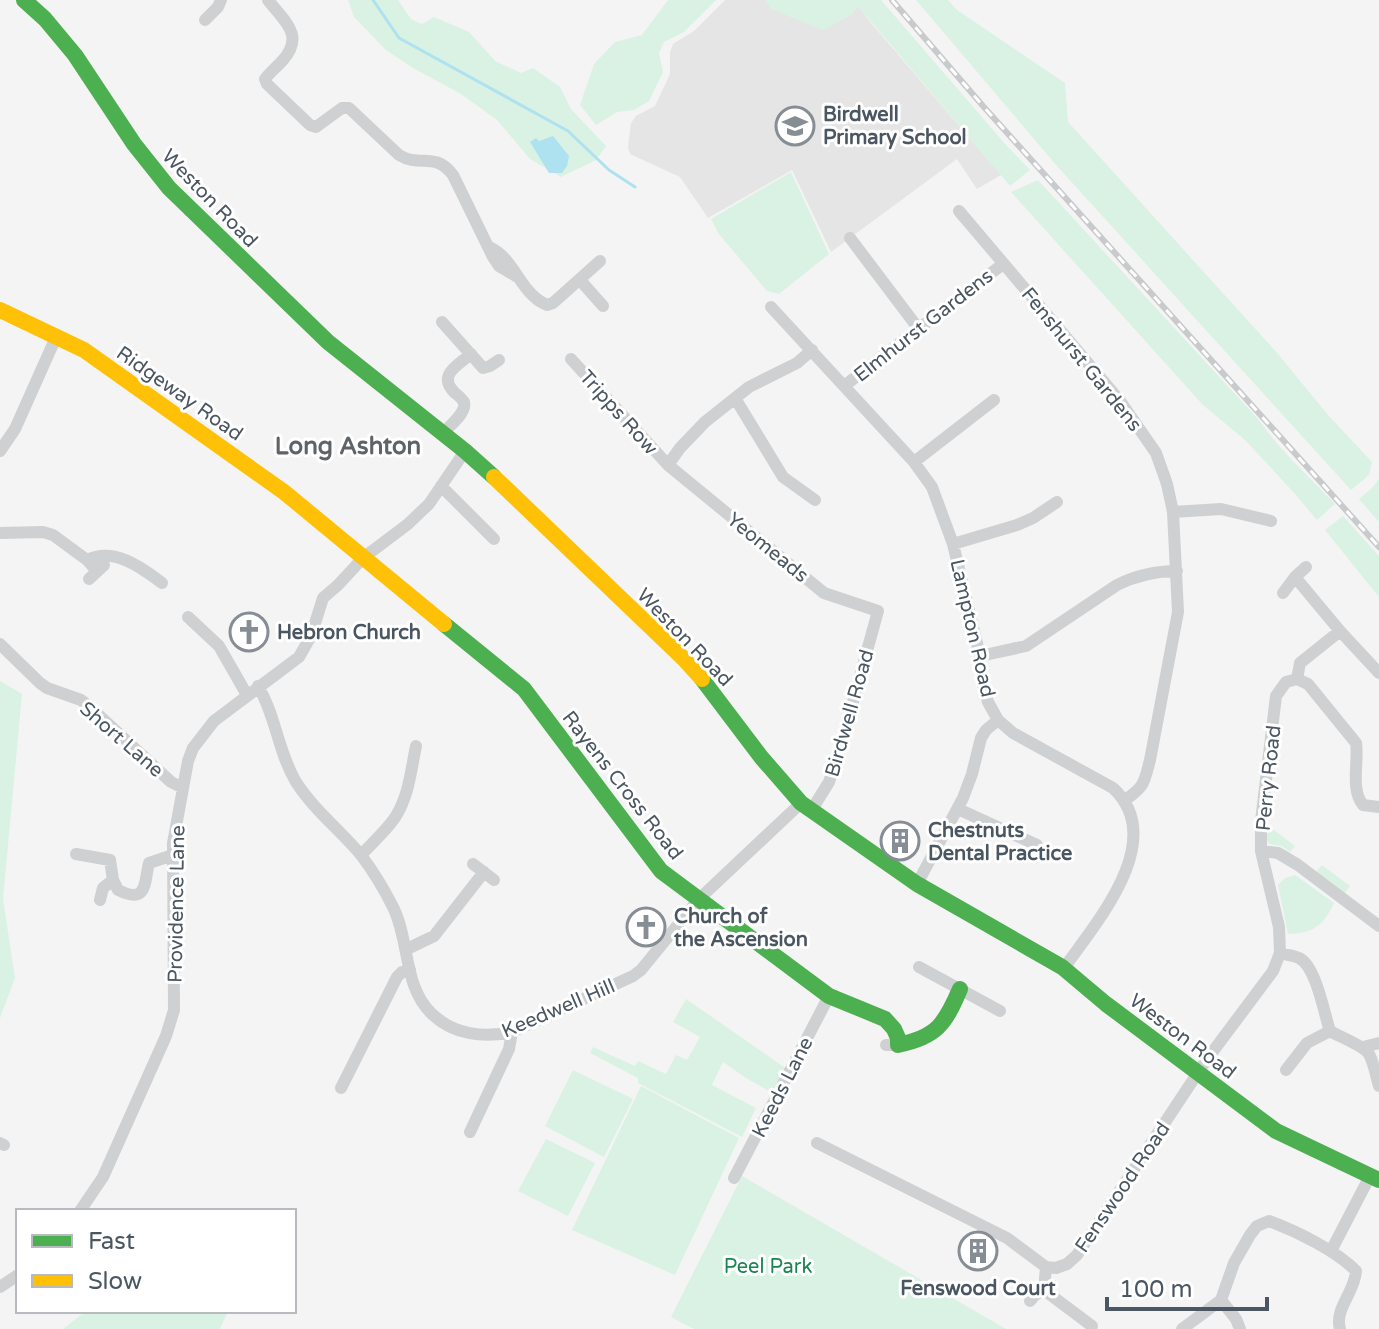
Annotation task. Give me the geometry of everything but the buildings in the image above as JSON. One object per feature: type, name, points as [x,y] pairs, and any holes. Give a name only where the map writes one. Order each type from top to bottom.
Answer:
[{"type":"street","name":"Weston Road","points":[[24,0],[45,19],[75,55],[134,144],[169,188],[328,342],[508,489],[698,673],[761,757],[806,807],[917,884],[1064,968],[1106,1004],[1276,1131],[1375,1178]]},
{"type":"street","points":[[205,20],[221,0]]},
{"type":"street","points":[[268,0],[291,28],[294,39],[290,50],[265,79],[310,125],[316,127],[342,108],[349,108],[406,160],[439,162],[447,167],[499,266],[516,276],[541,303],[553,303],[600,261]]},
{"type":"street","name":"Fenshurst Gardens","points":[[959,211],[1139,426],[1156,453],[1167,484],[1173,512],[1177,571],[1176,628],[1145,782],[1141,789],[1125,800]]},
{"type":"street","points":[[850,238],[918,328]]},
{"type":"street","name":"Elmhurst Gardens","points":[[844,386],[1003,264]]},
{"type":"street","points":[[580,280],[603,306]]},
{"type":"street","name":"Lampton Road","points":[[771,307],[914,462],[932,487],[953,544],[980,656],[982,681],[988,702],[998,720],[1013,733],[1113,788],[1125,800]]},
{"type":"street","name":"Ridgeway Road","points":[[0,310],[84,350],[284,492],[363,558]]},
{"type":"street","points":[[442,322],[483,368],[499,360]]},
{"type":"street","points":[[0,451],[15,429],[57,335]]},
{"type":"street","points":[[668,465],[692,434],[735,398],[749,387],[797,363],[812,350]]},
{"type":"street","points":[[443,433],[464,406],[464,402],[448,385],[447,378],[471,354]]},
{"type":"street","name":"Tripps Row","points":[[571,359],[668,465]]},
{"type":"street","points":[[735,398],[783,477],[815,500]]},
{"type":"street","points":[[914,462],[994,400]]},
{"type":"street","name":"Providence Lane","points":[[81,1209],[103,1177],[166,1036],[174,1010],[173,843],[193,748],[214,721],[299,657],[311,636],[323,598],[363,558],[429,504],[465,451]]},
{"type":"street","name":"Yeomeads","points":[[668,465],[824,593],[878,611]]},
{"type":"street","points":[[441,486],[494,539]]},
{"type":"street","points":[[953,544],[1017,525],[1057,502]]},
{"type":"street","points":[[1173,512],[1221,509],[1271,521]]},
{"type":"street","points":[[0,533],[43,532],[53,535],[87,560],[97,572]]},
{"type":"street","points":[[87,560],[107,555],[125,560],[151,569],[162,583]]},
{"type":"street","name":"Rayens Cross Road","points":[[363,558],[524,689],[661,871],[829,996],[885,1019],[898,1038],[892,1045],[934,1034],[944,1024],[960,989]]},
{"type":"street","points":[[1283,593],[1306,567]]},
{"type":"street","points":[[980,656],[1026,646],[1130,578],[1154,571],[1177,571]]},
{"type":"street","points":[[1295,577],[1379,673]]},
{"type":"street","name":"Birdwell Road","points":[[806,807],[829,782],[878,611]]},
{"type":"street","points":[[188,617],[219,646],[247,695]]},
{"type":"street","name":"Perry Road","points":[[1280,953],[1279,927],[1261,851],[1261,821],[1276,696],[1286,682],[1297,679],[1300,663],[1340,631]]},
{"type":"street","name":"Short Lane","points":[[0,644],[47,688],[81,700],[171,782],[183,788]]},
{"type":"street","points":[[1297,679],[1308,684],[1356,743],[1358,799],[1366,807],[1379,807]]},
{"type":"street","name":"Keedwell Hill","points":[[258,686],[266,700],[288,769],[299,787],[361,855],[395,911],[420,999],[445,1024],[461,1031],[495,1036],[512,1032],[633,976],[699,899],[806,807]]},
{"type":"street","points":[[917,884],[958,809],[972,774],[981,738],[998,720]]},
{"type":"street","points":[[361,855],[396,816],[407,792],[407,759],[416,746]]},
{"type":"street","points":[[1064,968],[1113,898],[1126,870],[1134,830],[1125,800]]},
{"type":"street","points":[[958,809],[1037,845]]},
{"type":"street","points":[[1261,851],[1278,853],[1298,865],[1379,926]]},
{"type":"street","points":[[76,854],[92,864],[110,860],[118,890],[136,894],[146,885],[149,863],[173,855]]},
{"type":"street","points":[[407,949],[434,936],[484,872]]},
{"type":"street","points":[[100,900],[103,888],[113,880]]},
{"type":"street","points":[[1198,1073],[1273,971],[1280,953],[1304,961],[1314,979],[1330,1031],[1363,1047],[1379,1043]]},
{"type":"street","points":[[919,967],[1000,1011]]},
{"type":"street","points":[[341,1088],[343,1070],[397,977],[410,970]]},
{"type":"street","name":"Keeds Lane","points":[[734,1178],[829,996]]},
{"type":"street","points":[[1286,1070],[1307,1043],[1330,1031]]},
{"type":"street","points":[[470,1132],[509,1049],[512,1032]]},
{"type":"street","points":[[1363,1047],[1369,1055],[1379,1086]]},
{"type":"street","name":"Fenswood Road","points":[[1046,1267],[1056,1268],[1067,1264],[1077,1255],[1198,1073]]},
{"type":"street","points":[[817,1143],[1007,1238],[1046,1267],[1044,1290]]},
{"type":"street","points":[[1331,1251],[1375,1178]]},
{"type":"street","points":[[1266,1207],[1269,1221]]},
{"type":"street","points":[[1182,1329],[1221,1300],[1234,1263],[1250,1235],[1257,1226],[1269,1221],[1331,1251],[1356,1271],[1356,1281],[1338,1317],[1340,1329]]},
{"type":"street","points":[[1030,1301],[1044,1290]]},
{"type":"street","points":[[1044,1290],[1087,1322],[1073,1329]]},
{"type":"street","points":[[1221,1300],[1240,1329]]},
{"type":"shaded area","name":"Birdwell Primary School","points":[[725,0],[854,0],[1001,175],[977,189],[957,159],[831,252],[792,170],[708,218],[680,177],[630,154],[628,147],[631,123],[636,116],[655,106],[670,74],[673,44],[694,31]]},
{"type":"green space","points":[[348,0],[398,0],[411,19],[422,24],[434,17],[469,32],[495,61],[521,73],[533,68],[560,87],[571,109],[606,146],[596,160],[561,177],[530,159],[497,120],[461,94],[386,50],[354,17]]},
{"type":"green space","points":[[668,0],[716,0],[684,32],[664,42],[659,53],[663,72],[649,101],[634,110],[617,112],[596,125],[580,105],[594,64],[615,42],[642,35]]},
{"type":"green space","points":[[765,0],[881,0],[1030,170],[1010,186],[858,6],[851,15],[823,30],[771,9]]},
{"type":"green space","points":[[916,0],[948,0],[957,10],[1065,83],[1068,122],[1372,462],[1369,475],[1351,490],[1057,166]]},
{"type":"green space","points":[[791,172],[829,254],[779,294],[767,291],[718,233],[711,219]]},
{"type":"green space","points":[[1038,180],[1335,504],[1317,520],[1245,440],[1203,405],[1011,192]]},
{"type":"green space","points":[[1379,479],[1379,522],[1359,499]]},
{"type":"green space","points":[[1343,516],[1379,556],[1379,597],[1325,530]]},
{"type":"green space","points":[[0,681],[22,694],[3,899],[15,978],[0,1018]]},
{"type":"green space","points":[[1267,826],[1295,846],[1290,852],[1282,846],[1269,844]]},
{"type":"green space","points":[[1322,865],[1350,886],[1345,893],[1316,872]]},
{"type":"green space","points":[[1295,875],[1334,903],[1317,927],[1288,934],[1278,885],[1285,878]]},
{"type":"green space","points":[[686,999],[787,1069],[776,1095],[723,1062],[712,1085],[756,1108],[742,1137],[638,1083],[638,1078],[590,1053],[593,1047],[635,1066],[638,1061],[666,1074],[676,1055],[687,1060],[700,1037],[673,1022]]},
{"type":"green space","points":[[573,1070],[633,1099],[604,1157],[545,1126]]},
{"type":"green space","points":[[641,1086],[739,1138],[675,1275],[572,1230]]},
{"type":"green space","points":[[546,1139],[595,1163],[568,1216],[518,1191]]},
{"type":"green space","name":"Peel Park","points":[[742,1176],[1006,1329],[694,1329],[671,1317]]},
{"type":"green space","points":[[83,1313],[227,1313],[220,1329],[63,1329]]},
{"type":"water","points":[[553,136],[569,156],[562,173],[549,173],[530,142]]},
{"type":"waterway","points":[[373,0],[399,38],[568,131],[609,170],[635,187]]},
{"type":"railway","points":[[892,0],[983,106],[1379,547]]},
{"type":"traffic: fast","points":[[24,0],[45,19],[75,55],[134,144],[169,188],[328,342],[494,477]]},
{"type":"traffic: fast","points":[[444,624],[524,689],[661,871],[829,996],[885,1019],[894,1029],[898,1045],[922,1038],[938,1027],[960,989]]},
{"type":"traffic: fast","points":[[702,679],[761,757],[801,803],[917,884],[1062,967],[1106,1004],[1276,1131],[1379,1180]]},
{"type":"traffic: slow","points":[[0,310],[84,350],[284,492],[444,624]]},
{"type":"traffic: slow","points":[[494,477],[702,679]]},
{"type":"place","name":"Birdwell Primary School","points":[[795,126]]},
{"type":"place","name":"Hebron Church","points":[[249,632]]},
{"type":"place","name":"Chestnuts Dental Practice","points":[[900,841]]},
{"type":"place","name":"Church of the Ascension","points":[[646,927]]},
{"type":"place","name":"Fenswood Court","points":[[978,1251]]},
{"type":"district","name":"Long Ashton","points":[[348,446]]}]
